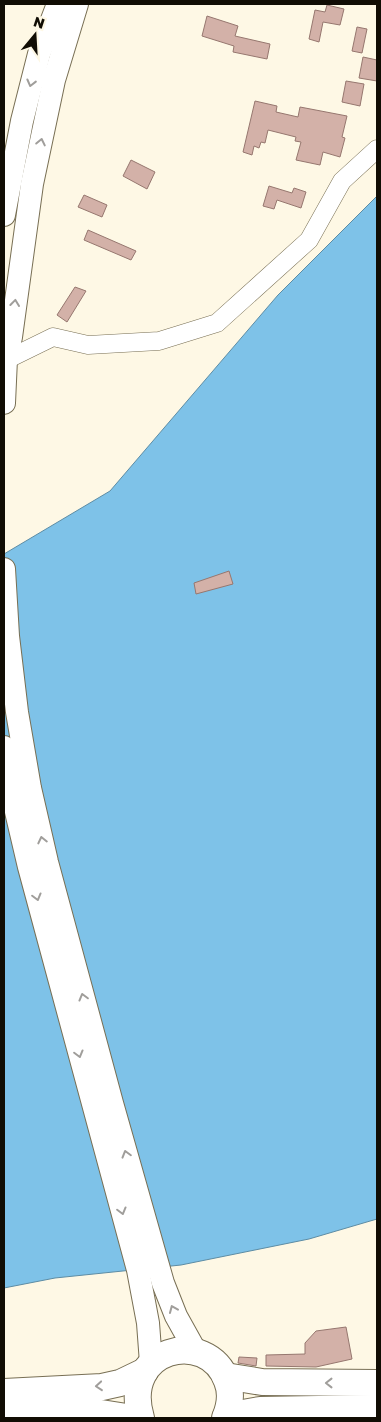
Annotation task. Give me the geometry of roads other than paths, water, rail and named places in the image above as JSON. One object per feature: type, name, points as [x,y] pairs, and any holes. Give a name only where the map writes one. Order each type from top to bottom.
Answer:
[{"type":"highway","points":[[4,1392],[102,1387],[126,1380],[167,1353],[186,1350],[196,1352],[213,1361],[225,1376],[230,1396],[225,1417],[260,1410],[377,1408]]},
{"type":"highway","points":[[141,1418],[136,1398],[140,1379],[148,1367]]},
{"type":"highway","points":[[225,1376],[262,1382],[377,1383]]},
{"type":"highway","points":[[4,1412],[82,1410],[133,1418]]},
{"type":"main road","points":[[4,215],[22,120],[34,73],[39,54],[58,4]]},
{"type":"main road","points":[[4,403],[5,360],[11,337],[32,184],[54,80],[77,4]]},
{"type":"main road","points":[[4,569],[8,636],[17,712],[30,788],[47,862],[160,1275],[176,1316],[196,1352]]},
{"type":"main road","points":[[4,747],[28,867],[138,1270],[148,1323],[148,1367]]},
{"type":"street","points":[[5,360],[53,337],[88,344],[158,341],[217,323],[309,240],[342,181],[377,149]]},
{"type":"water","points":[[377,196],[377,1219],[309,1239],[181,1265],[55,1278],[4,1288],[4,554],[110,491],[278,295]]}]
